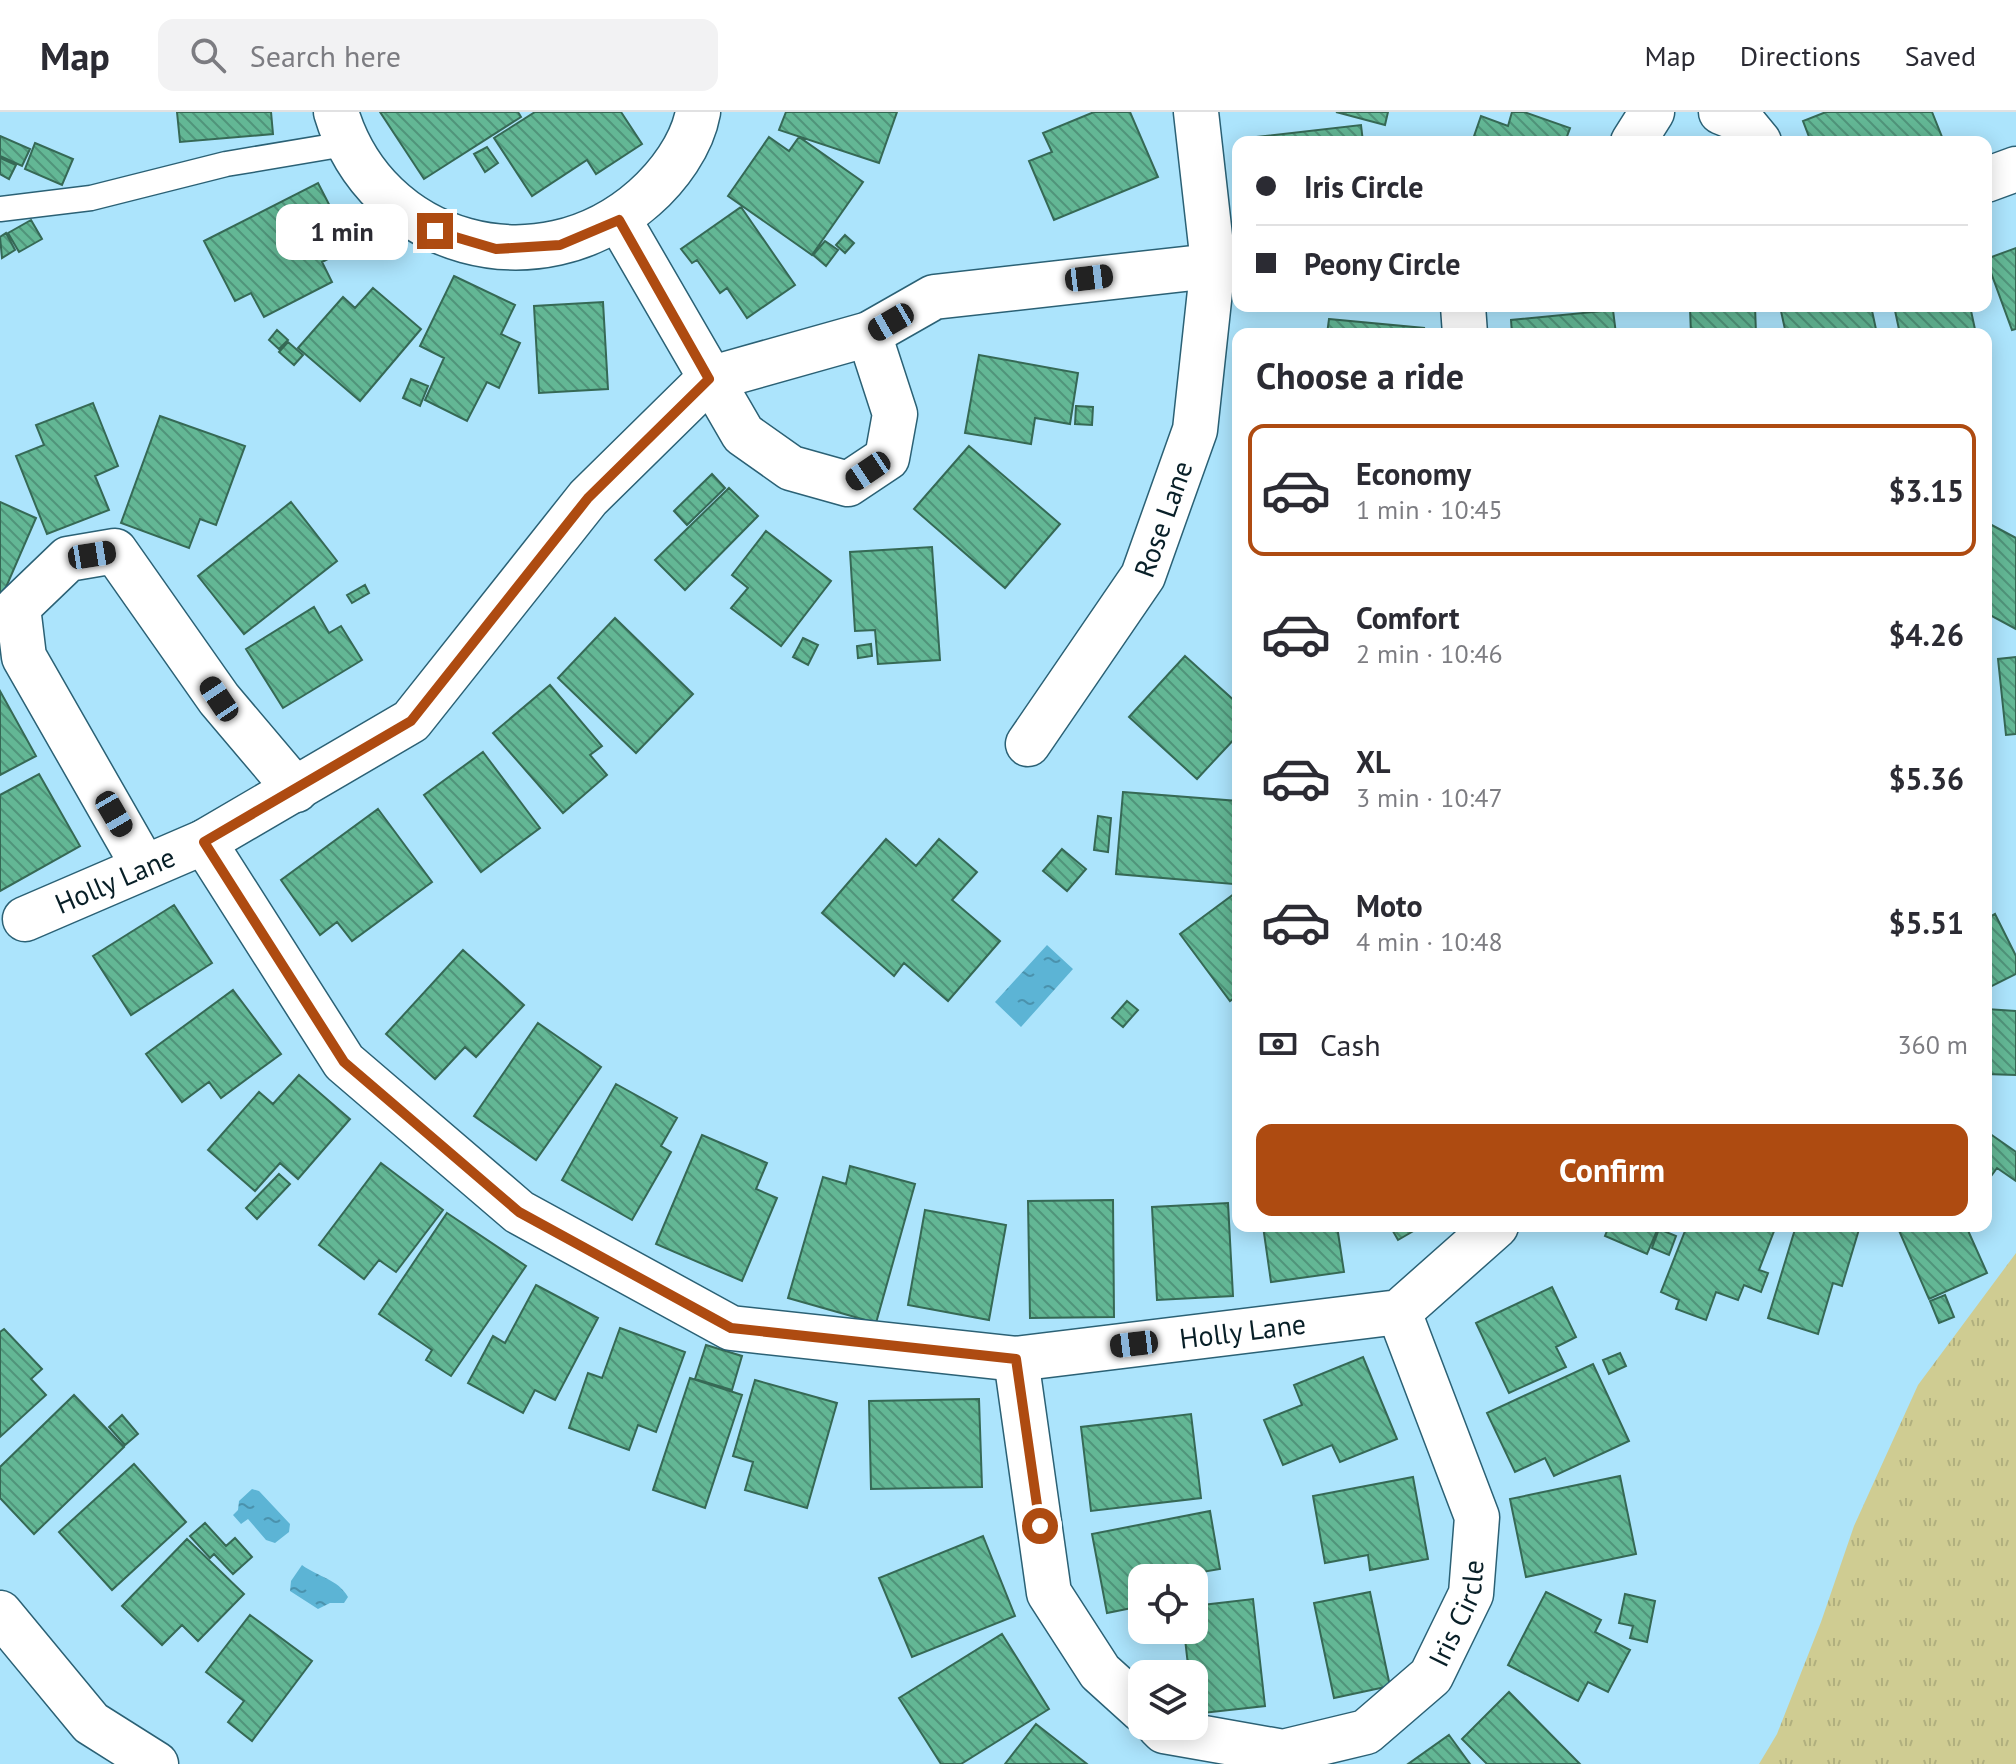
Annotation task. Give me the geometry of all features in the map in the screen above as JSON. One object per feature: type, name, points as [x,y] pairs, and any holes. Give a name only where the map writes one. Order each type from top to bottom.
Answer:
[{"type":"street","points":[[340,128],[383,195],[435,231],[496,249],[560,245],[619,220],[665,179],[695,125],[698,112]]},
{"type":"street","name":"Rose Lane","points":[[1028,744],[1143,576],[1195,430],[1226,263],[1196,112]]},
{"type":"street","points":[[1637,136],[1652,112]]},
{"type":"street","points":[[1721,112],[1741,120],[1754,136]]},
{"type":"street","points":[[1992,178],[2016,169]]},
{"type":"street","points":[[619,220],[743,434],[791,468],[848,484],[887,458],[895,414],[869,334]]},
{"type":"street","name":"Holly Lane","points":[[25,919],[204,842],[411,721],[588,498],[709,379],[869,334],[934,297],[1226,263]]},
{"type":"street","points":[[144,867],[24,657],[18,607],[68,559],[115,551],[219,699],[296,790]]},
{"type":"street","name":"Holly Lane","points":[[204,842],[344,1062],[519,1212],[731,1328],[1016,1359],[1399,1312]]},
{"type":"street","points":[[1399,1312],[1489,1232]]},
{"type":"street","name":"Iris Circle","points":[[1208,1739],[1283,1752],[1366,1732],[1431,1676],[1471,1594],[1477,1517],[1399,1312]]},
{"type":"street","points":[[1016,1359],[1049,1593],[1100,1672],[1128,1697]]},
{"type":"street","points":[[0,1613],[91,1723],[156,1764]]},
{"type":"lane","points":[[0,209],[91,198],[226,164],[340,128]]},
{"type":"green space","points":[[2016,1253],[2016,1764],[1759,1764],[1777,1734],[1854,1526],[1918,1385]]},
{"type":"water","points":[[1047,945],[1073,969],[1021,1027],[995,1002]]},
{"type":"water","points":[[252,1489],[259,1491],[290,1524],[289,1532],[275,1543],[266,1540],[248,1519],[241,1524],[233,1515],[238,1510],[239,1501]]},
{"type":"water","points":[[302,1565],[339,1586],[348,1597],[344,1603],[330,1603],[318,1609],[290,1591],[291,1581]]},
{"type":"building","points":[[177,112],[271,112],[273,134],[180,142]]},
{"type":"building","points":[[380,112],[518,112],[521,117],[424,179]]},
{"type":"building","points":[[535,112],[621,112],[642,144],[596,174],[587,160],[532,196],[494,138]]},
{"type":"building","points":[[786,112],[897,112],[879,163],[779,130]]},
{"type":"building","points":[[1094,112],[1130,112],[1158,177],[1054,220],[1029,161],[1052,152],[1043,133]]},
{"type":"building","points":[[1336,112],[1388,112],[1385,125]]},
{"type":"building","points":[[1512,112],[1524,112],[1570,128],[1567,136],[1474,136],[1481,116],[1508,126]]},
{"type":"building","points":[[1826,112],[1932,112],[1942,136],[1809,136],[1803,121]]},
{"type":"building","points":[[1361,125],[1362,136],[1265,136]]},
{"type":"building","points":[[0,136],[30,149],[22,166],[0,156]]},
{"type":"building","points":[[769,137],[789,151],[799,137],[863,182],[812,255],[728,196]]},
{"type":"building","points":[[35,143],[73,159],[62,185],[25,169]]},
{"type":"building","points":[[487,147],[498,163],[485,172],[474,154]]},
{"type":"building","points":[[0,158],[16,165],[9,179],[0,174]]},
{"type":"building","points":[[318,183],[351,247],[322,262],[332,282],[264,317],[251,293],[235,301],[204,241]]},
{"type":"building","points":[[741,207],[795,285],[747,318],[727,288],[720,293],[697,260],[692,263],[681,249]]},
{"type":"building","points":[[31,220],[42,239],[19,252],[8,233]]},
{"type":"building","points":[[6,233],[15,250],[2,258],[0,237]]},
{"type":"building","points":[[845,235],[854,243],[845,253],[836,245]]},
{"type":"building","points":[[825,241],[838,250],[826,266],[813,255]]},
{"type":"building","points":[[2016,248],[2016,329],[2012,330],[1992,275],[1992,257]]},
{"type":"building","points":[[454,276],[515,305],[501,334],[520,343],[499,388],[487,382],[467,421],[425,400],[444,358],[420,346]]},
{"type":"building","points":[[373,288],[421,329],[360,401],[298,348],[343,297],[355,308]]},
{"type":"building","points":[[603,302],[608,389],[539,393],[534,306]]},
{"type":"building","points":[[1613,312],[1615,328],[1512,328],[1511,320]]},
{"type":"building","points":[[1690,312],[1755,312],[1756,328],[1691,328]]},
{"type":"building","points":[[1781,312],[1872,312],[1876,328],[1785,328]]},
{"type":"building","points":[[1895,312],[1971,312],[1975,328],[1899,328]]},
{"type":"building","points":[[1329,319],[1424,328],[1328,328]]},
{"type":"building","points":[[277,330],[288,340],[279,349],[269,340]]},
{"type":"building","points":[[288,342],[303,355],[294,365],[279,352]]},
{"type":"building","points":[[979,355],[1078,373],[1070,424],[1035,418],[1031,444],[965,433]]},
{"type":"building","points":[[411,379],[428,386],[420,406],[403,398]]},
{"type":"building","points":[[93,403],[118,466],[95,476],[109,510],[47,534],[16,456],[44,445],[36,425]]},
{"type":"building","points":[[1076,406],[1093,407],[1092,425],[1075,424]]},
{"type":"building","points":[[160,416],[245,446],[216,525],[200,519],[189,548],[121,523]]},
{"type":"building","points":[[969,446],[1060,524],[1005,588],[914,509]]},
{"type":"building","points":[[712,474],[725,488],[687,525],[674,511]]},
{"type":"building","points":[[729,488],[758,516],[685,590],[655,560]]},
{"type":"building","points":[[0,502],[36,518],[0,601]]},
{"type":"building","points":[[291,502],[337,561],[244,634],[198,576]]},
{"type":"building","points":[[1992,525],[2016,538],[2016,629],[1992,616]]},
{"type":"building","points":[[766,531],[831,581],[781,646],[731,608],[748,588],[732,575]]},
{"type":"building","points":[[932,547],[940,660],[878,664],[875,630],[855,631],[850,552]]},
{"type":"building","points":[[365,585],[369,593],[352,603],[347,595]]},
{"type":"building","points":[[314,607],[329,633],[341,626],[362,660],[283,708],[246,649]]},
{"type":"building","points":[[615,618],[693,694],[636,753],[558,678]]},
{"type":"building","points":[[803,638],[818,645],[808,665],[793,657]]},
{"type":"building","points":[[871,644],[872,656],[858,658],[857,646]]},
{"type":"building","points":[[1185,656],[1232,699],[1232,741],[1197,779],[1129,717]]},
{"type":"building","points":[[2016,657],[2016,734],[2006,735],[1998,659]]},
{"type":"building","points":[[550,685],[602,746],[590,755],[607,775],[563,813],[493,733]]},
{"type":"building","points":[[0,691],[36,756],[0,775]]},
{"type":"building","points":[[483,752],[540,828],[481,872],[424,795]]},
{"type":"building","points":[[39,774],[80,846],[0,891],[0,795]]},
{"type":"building","points":[[1123,792],[1232,801],[1232,884],[1116,874]]},
{"type":"building","points":[[378,809],[432,882],[352,941],[337,922],[320,935],[281,880]]},
{"type":"building","points":[[1098,816],[1111,818],[1108,852],[1094,850]]},
{"type":"building","points":[[886,839],[916,866],[939,839],[977,872],[952,900],[1000,941],[948,1001],[904,963],[894,976],[822,913]]},
{"type":"building","points":[[1062,849],[1086,869],[1067,891],[1043,871]]},
{"type":"building","points":[[1232,895],[1232,1000],[1230,1001],[1180,934]]},
{"type":"building","points":[[174,905],[212,963],[131,1015],[93,956]]},
{"type":"building","points":[[1995,914],[2016,956],[2016,974],[1992,986],[1992,916]]},
{"type":"building","points":[[463,950],[524,1005],[476,1057],[465,1047],[435,1079],[386,1034]]},
{"type":"building","points":[[233,990],[281,1054],[221,1098],[209,1082],[182,1102],[146,1054]]},
{"type":"building","points":[[1127,1001],[1138,1010],[1123,1027],[1112,1018]]},
{"type":"building","points":[[1992,1009],[2016,1011],[2016,1075],[1992,1074]]},
{"type":"building","points":[[538,1023],[601,1067],[536,1160],[474,1116]]},
{"type":"building","points":[[299,1075],[350,1119],[298,1179],[280,1163],[255,1191],[208,1150],[259,1092],[273,1104]]},
{"type":"building","points":[[616,1084],[677,1118],[661,1146],[671,1152],[632,1220],[562,1180]]},
{"type":"building","points":[[702,1135],[767,1163],[756,1189],[777,1198],[742,1281],[656,1244]]},
{"type":"building","points":[[1992,1135],[2016,1152],[2016,1181],[1997,1168],[1992,1175]]},
{"type":"building","points":[[381,1163],[443,1210],[396,1272],[379,1260],[364,1279],[319,1245]]},
{"type":"building","points":[[850,1166],[915,1184],[876,1323],[788,1298],[823,1177],[846,1184]]},
{"type":"building","points":[[279,1174],[290,1184],[257,1219],[246,1208]]},
{"type":"building","points":[[1113,1200],[1114,1317],[1030,1318],[1028,1201]]},
{"type":"building","points":[[1228,1203],[1233,1296],[1157,1300],[1152,1207]]},
{"type":"building","points":[[925,1210],[1006,1225],[989,1320],[908,1305]]},
{"type":"building","points":[[447,1213],[526,1266],[451,1376],[426,1360],[432,1350],[379,1314]]},
{"type":"building","points":[[1264,1232],[1338,1232],[1344,1272],[1271,1282]]},
{"type":"building","points":[[1393,1232],[1412,1232],[1398,1240]]},
{"type":"building","points":[[1607,1232],[1656,1232],[1647,1254],[1605,1236]]},
{"type":"building","points":[[1658,1232],[1676,1236],[1669,1255],[1652,1248]]},
{"type":"building","points":[[1685,1232],[1774,1232],[1759,1270],[1768,1273],[1761,1292],[1744,1285],[1738,1300],[1716,1292],[1706,1320],[1676,1309],[1679,1300],[1661,1292]]},
{"type":"building","points":[[1794,1232],[1858,1232],[1842,1286],[1833,1283],[1818,1334],[1768,1318]]},
{"type":"building","points":[[1900,1232],[1969,1232],[1987,1273],[1929,1299]]},
{"type":"building","points":[[536,1285],[598,1318],[555,1400],[535,1390],[523,1413],[468,1383],[493,1336],[505,1343]]},
{"type":"building","points":[[1552,1287],[1576,1337],[1556,1347],[1566,1367],[1509,1393],[1476,1323]]},
{"type":"building","points":[[1945,1295],[1954,1317],[1939,1323],[1930,1301]]},
{"type":"building","points":[[620,1328],[685,1352],[656,1432],[638,1425],[629,1450],[569,1428],[588,1373],[602,1378]]},
{"type":"building","points":[[4,1329],[42,1369],[31,1379],[46,1395],[0,1437],[0,1332]]},
{"type":"building","points":[[706,1345],[742,1356],[732,1390],[695,1379]]},
{"type":"building","points":[[1620,1353],[1626,1366],[1609,1374],[1603,1360]]},
{"type":"building","points":[[1363,1357],[1397,1439],[1340,1462],[1332,1445],[1283,1465],[1264,1420],[1302,1405],[1294,1385]]},
{"type":"building","points":[[1593,1364],[1629,1441],[1554,1476],[1545,1458],[1515,1472],[1487,1413]]},
{"type":"building","points":[[690,1378],[742,1395],[705,1508],[653,1490]]},
{"type":"building","points":[[755,1380],[837,1403],[807,1508],[745,1490],[753,1462],[733,1456]]},
{"type":"building","points":[[74,1395],[124,1447],[34,1534],[0,1498],[0,1467]]},
{"type":"building","points":[[979,1399],[982,1487],[871,1489],[869,1401]]},
{"type":"building","points":[[1191,1414],[1201,1498],[1091,1511],[1081,1427]]},
{"type":"building","points":[[122,1415],[138,1434],[125,1445],[109,1427]]},
{"type":"building","points":[[134,1464],[186,1522],[112,1590],[59,1532]]},
{"type":"building","points":[[1620,1476],[1636,1554],[1526,1577],[1510,1499]]},
{"type":"building","points":[[1413,1477],[1428,1559],[1370,1570],[1368,1555],[1325,1563],[1313,1496]]},
{"type":"building","points":[[1210,1511],[1220,1569],[1208,1571],[1208,1564],[1128,1564],[1128,1609],[1107,1613],[1092,1534]]},
{"type":"building","points":[[205,1523],[226,1546],[235,1538],[252,1557],[233,1574],[214,1554],[210,1558],[190,1536]]},
{"type":"building","points":[[983,1536],[1015,1616],[912,1657],[879,1578]]},
{"type":"building","points":[[187,1539],[244,1594],[198,1641],[182,1625],[162,1645],[122,1606]]},
{"type":"building","points":[[1370,1592],[1390,1686],[1334,1698],[1314,1603]]},
{"type":"building","points":[[1546,1592],[1601,1620],[1595,1632],[1630,1650],[1608,1692],[1588,1682],[1578,1701],[1508,1665]]},
{"type":"building","points":[[1625,1594],[1655,1601],[1647,1642],[1630,1638],[1633,1626],[1619,1623]]},
{"type":"building","points":[[1253,1599],[1265,1706],[1208,1712],[1208,1660],[1187,1660],[1186,1644],[1208,1644],[1208,1604]]},
{"type":"building","points":[[250,1615],[312,1661],[252,1741],[228,1722],[244,1701],[206,1672]]},
{"type":"building","points":[[1002,1634],[1049,1709],[961,1764],[941,1764],[899,1698]]},
{"type":"building","points":[[1509,1692],[1580,1764],[1487,1764],[1462,1739]]},
{"type":"building","points":[[1036,1724],[1087,1764],[1005,1764]]},
{"type":"building","points":[[1449,1735],[1470,1764],[1408,1764]]},
{"type":"route","points":[[435,231],[496,249],[560,245],[619,220],[709,379],[588,498],[488,620],[411,721],[204,842],[344,1062],[519,1212],[731,1328],[1016,1359],[1040,1526]]}]
